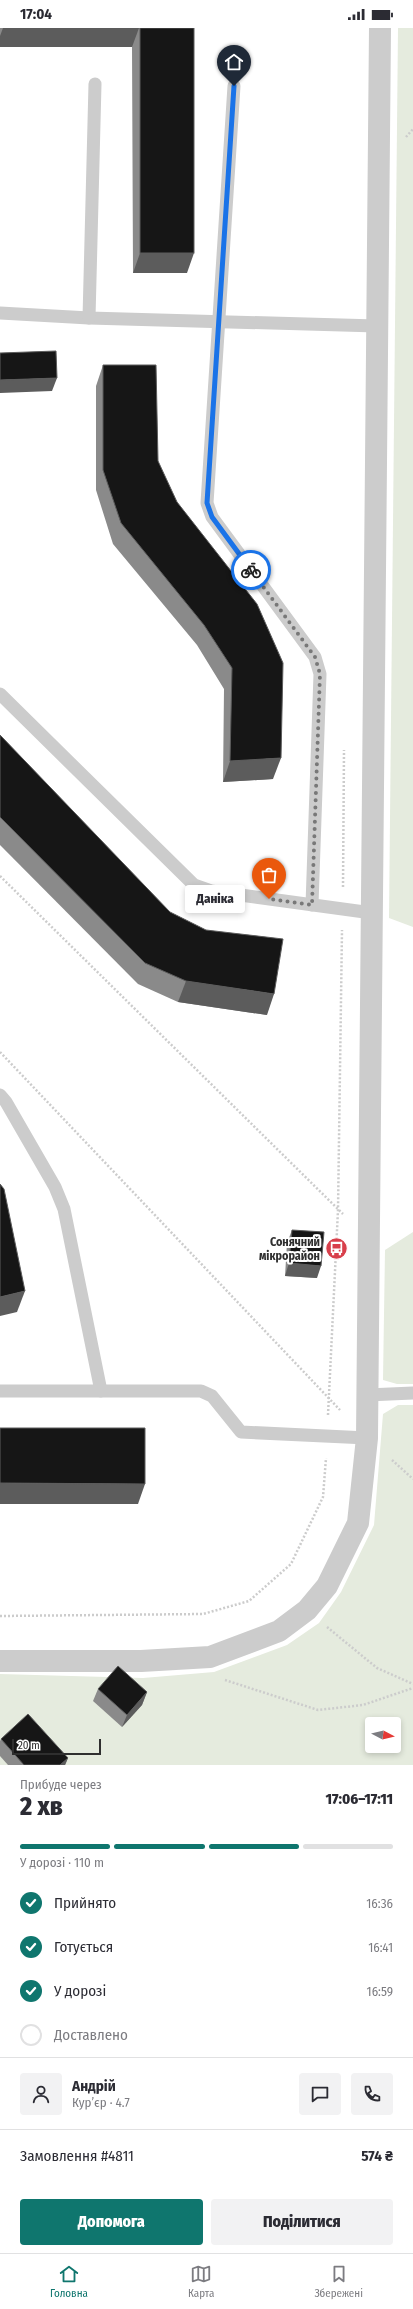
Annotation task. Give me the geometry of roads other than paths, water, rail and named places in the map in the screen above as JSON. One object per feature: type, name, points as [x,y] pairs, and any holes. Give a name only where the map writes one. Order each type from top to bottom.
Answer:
[{"type":"street","points":[[0,1661],[141,1661],[210,1657],[280,1631],[307,1610],[327,1586],[358,1523],[367,1438],[380,28]]},
{"type":"lane","points":[[89,318],[95,84]]},
{"type":"lane","points":[[234,86],[207,503],[212,517],[315,657],[320,674],[312,905]]},
{"type":"lane","points":[[0,313],[89,318],[377,326]]},
{"type":"lane","points":[[0,694],[194,885],[211,891],[372,913]]},
{"type":"lane","points":[[0,1096],[6,1102],[55,1187],[64,1209],[101,1391]]},
{"type":"lane","points":[[0,1390],[207,1392],[241,1432],[367,1438]]},
{"type":"lane","points":[[367,1395],[413,1393]]},
{"type":"place","name":"Даніка","points":[[269,899]]},
{"type":"place","name":"Сонячний мікрорайон","points":[[336,1249]]}]
